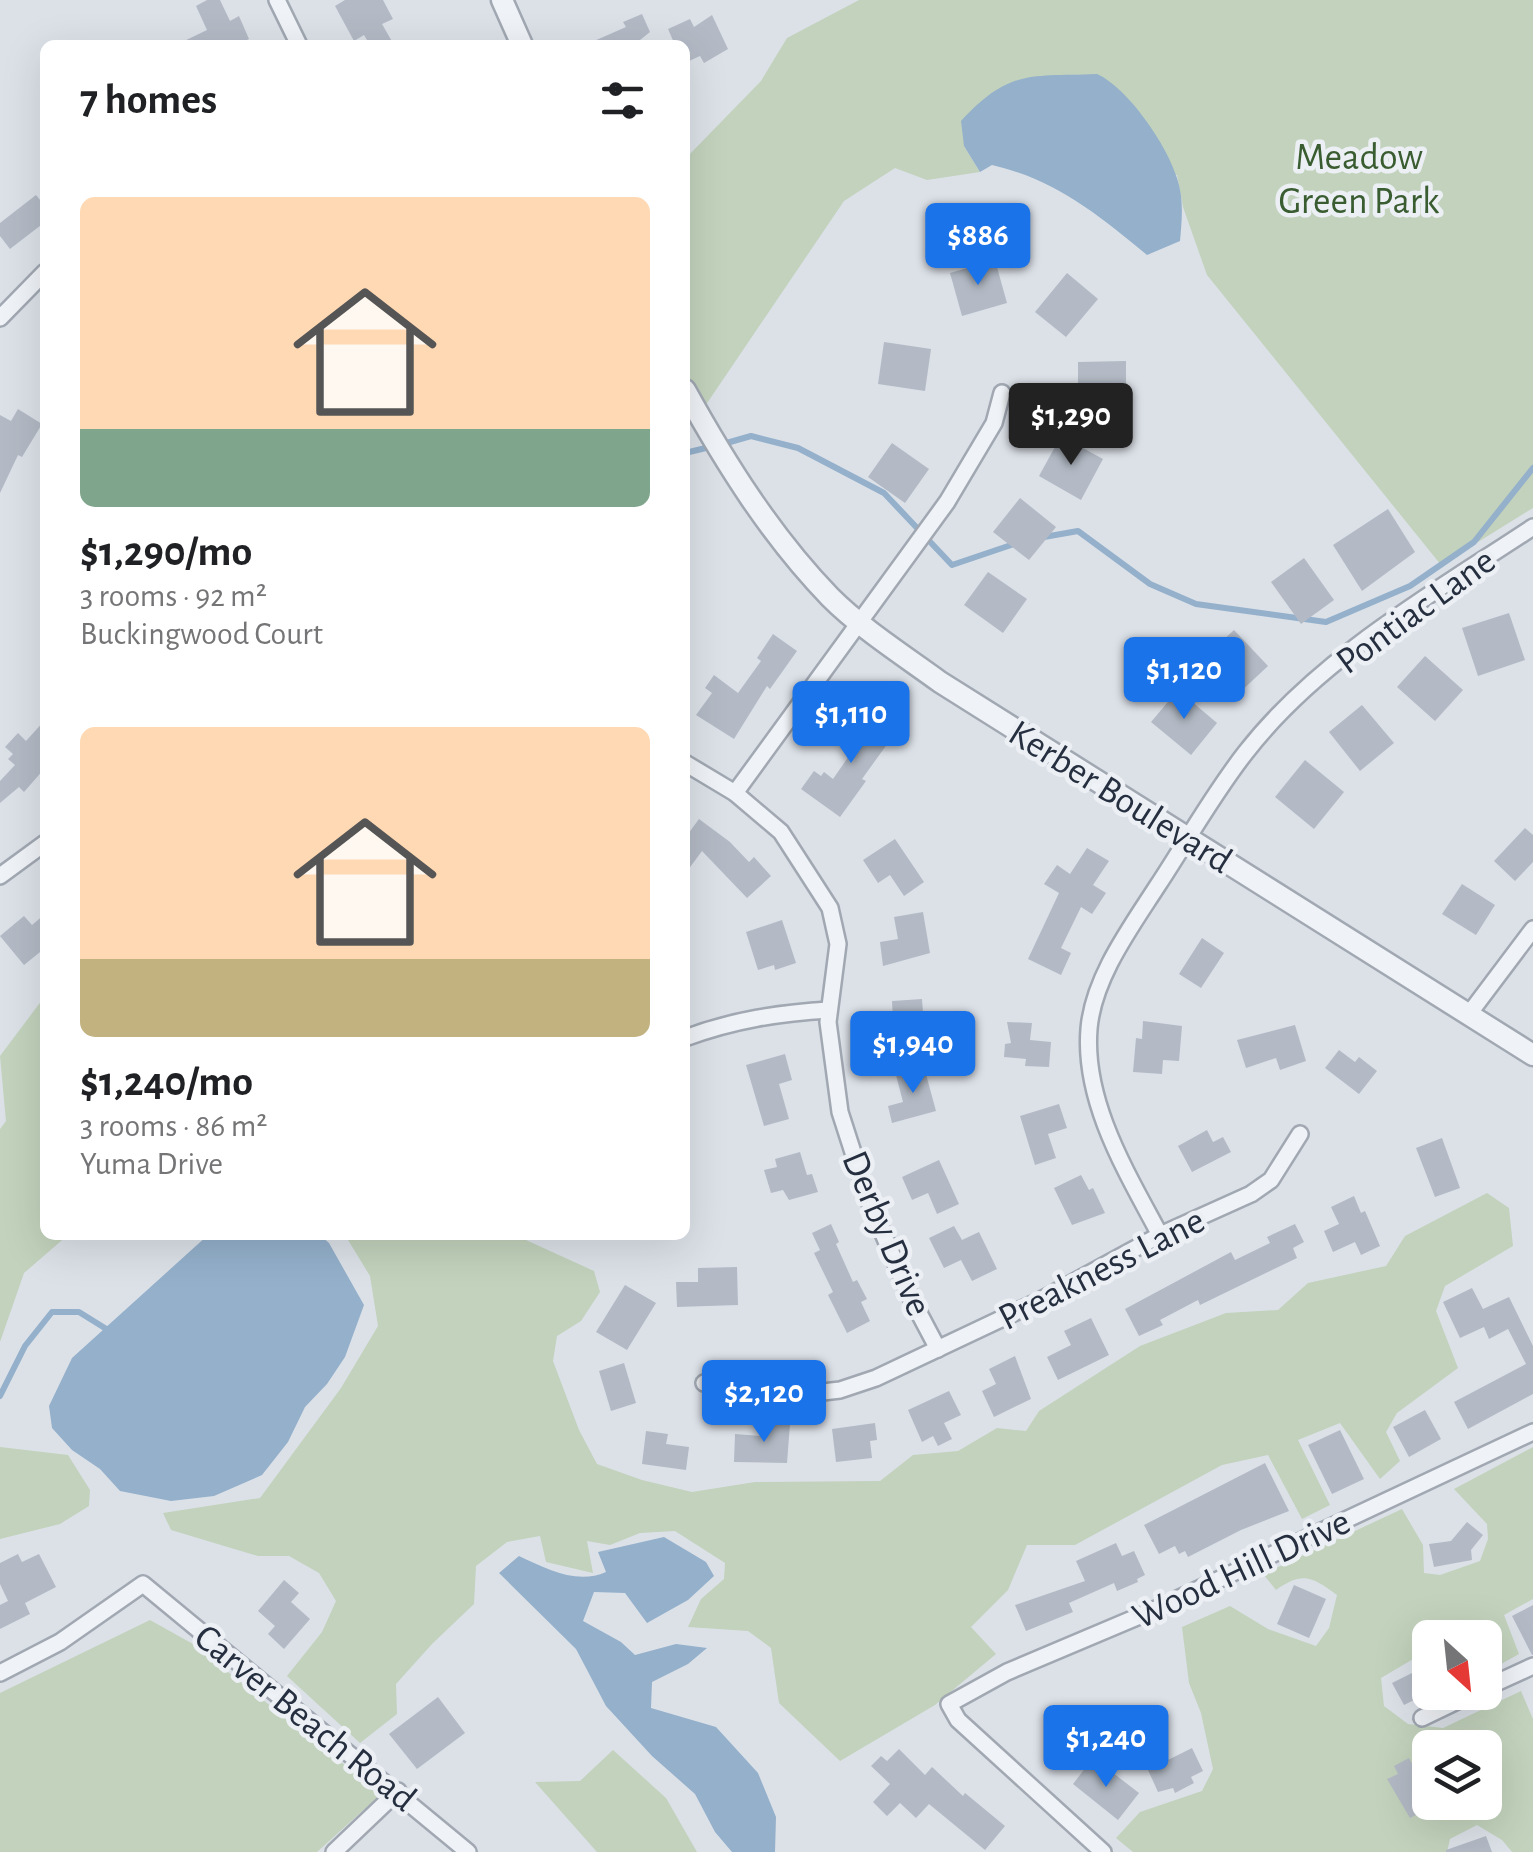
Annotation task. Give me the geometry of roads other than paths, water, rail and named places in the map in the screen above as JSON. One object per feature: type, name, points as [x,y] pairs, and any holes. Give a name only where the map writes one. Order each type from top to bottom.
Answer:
[{"type":"street","points":[[277,0],[297,40]]},
{"type":"street","points":[[502,0],[520,40]]},
{"type":"street","points":[[0,318],[40,277]]},
{"type":"street","points":[[735,794],[947,502],[994,423],[1002,393]]},
{"type":"street","name":"Kerber Boulevard","points":[[690,399],[774,532],[832,598],[859,621],[940,682],[1533,1056]]},
{"type":"street","name":"Pontiac Lane","points":[[1160,1235],[1116,1151],[1090,1074],[1089,1026],[1104,976],[1188,838],[1246,752],[1280,714],[1360,644],[1533,527]]},
{"type":"street","name":"Derby Drive","points":[[690,767],[735,794],[781,832],[830,908],[838,944],[828,1022],[840,1112],[868,1199],[938,1349]]},
{"type":"street","points":[[0,876],[40,847]]},
{"type":"street","points":[[1469,1014],[1533,929]]},
{"type":"street","points":[[690,1036],[723,1024],[829,1010]]},
{"type":"street","name":"Preakness Lane","points":[[704,1383],[788,1396],[840,1390],[1041,1300],[1160,1235],[1251,1194],[1271,1180],[1300,1134]]},
{"type":"street","name":"Wood Hill Drive","points":[[1103,1852],[958,1720],[949,1704],[1006,1672],[1156,1609],[1533,1432]]},
{"type":"street","name":"Carver Beach Road","points":[[0,1672],[60,1642],[144,1584],[468,1852]]},
{"type":"street","points":[[1502,1680],[1533,1666]]},
{"type":"street","points":[[1422,1718],[1439,1710]]},
{"type":"street","points":[[334,1852],[398,1791]]},
{"type":"water","points":[[1097,74],[1121,92],[1145,119],[1165,150],[1179,186],[1180,241],[1147,255],[1093,212],[1056,189],[992,165],[980,172],[964,146],[961,121],[1008,84],[1038,76]]},
{"type":"water","points":[[202,1240],[326,1240],[364,1305],[345,1357],[305,1407],[288,1442],[262,1475],[214,1496],[171,1501],[120,1491],[100,1469],[72,1450],[52,1428],[49,1406],[72,1358]]},
{"type":"water","points":[[664,1537],[706,1562],[714,1576],[688,1600],[647,1623],[625,1593],[594,1592],[583,1621],[621,1642],[635,1655],[676,1644],[707,1648],[688,1664],[652,1682],[651,1708],[716,1727],[758,1773],[776,1817],[775,1852],[732,1852],[715,1832],[695,1794],[652,1756],[606,1706],[576,1649],[499,1573],[519,1556],[562,1574],[595,1576],[606,1572],[598,1552]]},
{"type":"waterway","points":[[723,444],[751,436],[798,448],[884,493],[952,565],[1017,543]]},
{"type":"waterway","points":[[690,452],[710,447]]},
{"type":"waterway","points":[[1044,537],[1078,531],[1150,584],[1196,604],[1326,622],[1410,586],[1474,542],[1533,468]]},
{"type":"waterway","points":[[0,1396],[25,1346],[52,1312],[79,1312],[108,1330]]},
{"type":"park label","name":"Meadow Green Park","points":[[1359,178]]}]
